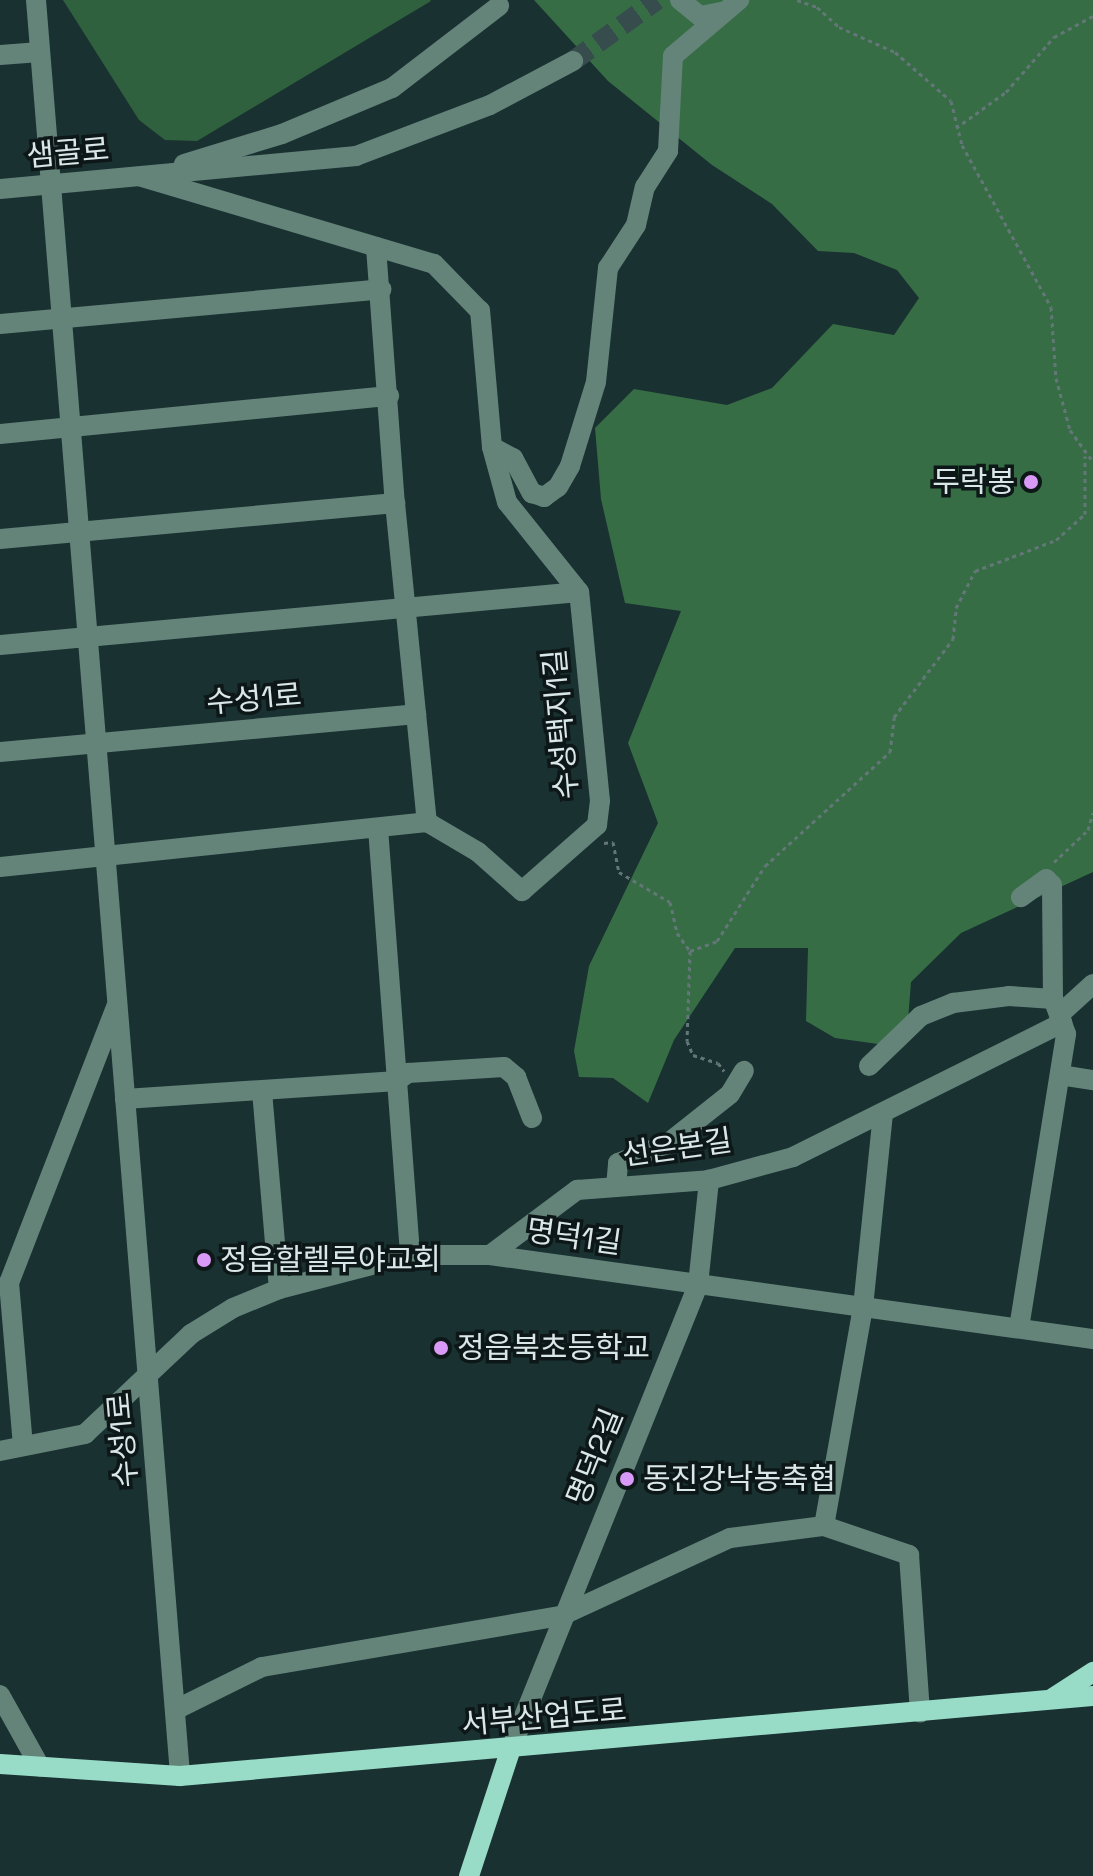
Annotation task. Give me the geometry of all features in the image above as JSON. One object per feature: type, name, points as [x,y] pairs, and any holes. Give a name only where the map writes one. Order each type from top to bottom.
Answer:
[{"type":"main road","points":[[1047,1701],[1093,1672]]},
{"type":"main road","name":"서부산업도로","points":[[0,1764],[180,1776],[510,1751],[1093,1696]]},
{"type":"main road","points":[[469,1876],[510,1751]]},
{"type":"street","name":"수성1로","points":[[36,0],[180,1776]]},
{"type":"street","points":[[680,0],[700,16],[732,6]]},
{"type":"street","points":[[142,177],[282,134],[392,88],[499,6]]},
{"type":"street","points":[[492,447],[513,458],[532,493],[544,497],[558,487],[570,466],[596,382],[608,268],[636,225],[645,187],[668,151],[673,56],[732,6]]},
{"type":"street","points":[[0,55],[40,52]]},
{"type":"street","points":[[142,177],[356,156],[490,105],[573,61]]},
{"type":"street","points":[[142,177],[434,264],[480,311],[492,447],[507,502],[579,592]]},
{"type":"street","name":"샘골로","points":[[0,189],[142,177]]},
{"type":"street","points":[[0,867],[427,822],[395,503],[376,247]]},
{"type":"street","points":[[0,324],[381,289]]},
{"type":"street","points":[[0,434],[389,396]]},
{"type":"street","points":[[0,539],[395,503]]},
{"type":"street","points":[[0,645],[579,592]]},
{"type":"street","name":"수성택지1길","points":[[427,822],[478,852],[522,891],[597,825],[600,801],[579,592]]},
{"type":"street","name":"수성1로","points":[[96,744],[416,714]]},
{"type":"street","points":[[0,752],[96,744]]},
{"type":"street","points":[[378,828],[410,1255]]},
{"type":"street","points":[[1019,1328],[1066,1034],[1058,1012],[1052,885],[1046,879],[1021,897]]},
{"type":"street","name":"선은본길","points":[[490,1255],[577,1190],[709,1180],[793,1157],[883,1114],[1058,1012],[1093,984]]},
{"type":"street","points":[[869,1066],[921,1016],[953,1003],[1009,996],[1058,1012]]},
{"type":"street","points":[[23,1446],[9,1283],[117,1003]]},
{"type":"street","points":[[125,1099],[397,1081],[408,1073],[504,1067],[516,1077],[532,1118]]},
{"type":"street","points":[[616,1187],[618,1163],[667,1144],[733,1089],[744,1071]]},
{"type":"street","points":[[1060,1075],[1093,1080]]},
{"type":"street","points":[[262,1091],[279,1289]]},
{"type":"street","points":[[824,1526],[863,1307],[883,1114]]},
{"type":"street","name":"명덕2길","points":[[510,1751],[561,1616],[698,1285],[709,1180]]},
{"type":"street","name":"명덕1길","points":[[0,1451],[85,1434],[147,1371],[191,1334],[233,1308],[279,1289],[410,1255],[490,1255],[1093,1339]]},
{"type":"street","points":[[175,1710],[262,1667],[561,1616],[730,1538],[824,1526],[909,1555],[920,1713]]},
{"type":"street","points":[[0,1695],[40,1767]]},
{"type":"path","points":[[797,0],[913,65],[925,82],[951,101],[956,128],[1051,307],[1056,378],[1070,430],[1085,456],[1093,462]]},
{"type":"path","points":[[956,128],[1006,92],[1054,37],[1093,16]]},
{"type":"path","points":[[690,951],[717,941],[765,866],[890,752],[894,717],[953,639],[956,608],[975,571],[1056,540],[1085,514],[1085,456]]},
{"type":"path","points":[[1046,879],[1055,862],[1088,830],[1093,813]]},
{"type":"path","points":[[599,843],[613,842],[619,872],[670,902],[677,933],[690,951],[687,1041],[693,1055],[718,1063],[733,1089]]},
{"type":"green space","points":[[63,0],[431,1],[197,141],[165,140],[139,120]]},
{"type":"green space","points":[[534,0],[1093,0],[1093,872],[961,933],[911,982],[908,1021],[878,1044],[835,1038],[806,1021],[808,948],[735,948],[674,1040],[648,1103],[613,1078],[579,1077],[574,1051],[589,966],[658,823],[628,743],[681,611],[625,603],[601,499],[595,428],[634,389],[727,405],[772,388],[833,324],[894,335],[919,298],[897,270],[854,253],[818,251],[772,204],[712,165],[608,81]]},
{"type":"tunnel","points":[[573,61],[657,0]]},
{"type":"place","name":"두락봉","points":[[1031,482]]},
{"type":"place","name":"정읍할렐루야교회","points":[[204,1260]]},
{"type":"place","name":"정읍북초등학교","points":[[441,1348]]},
{"type":"place","name":"동진강낙농축협","points":[[627,1479]]}]
